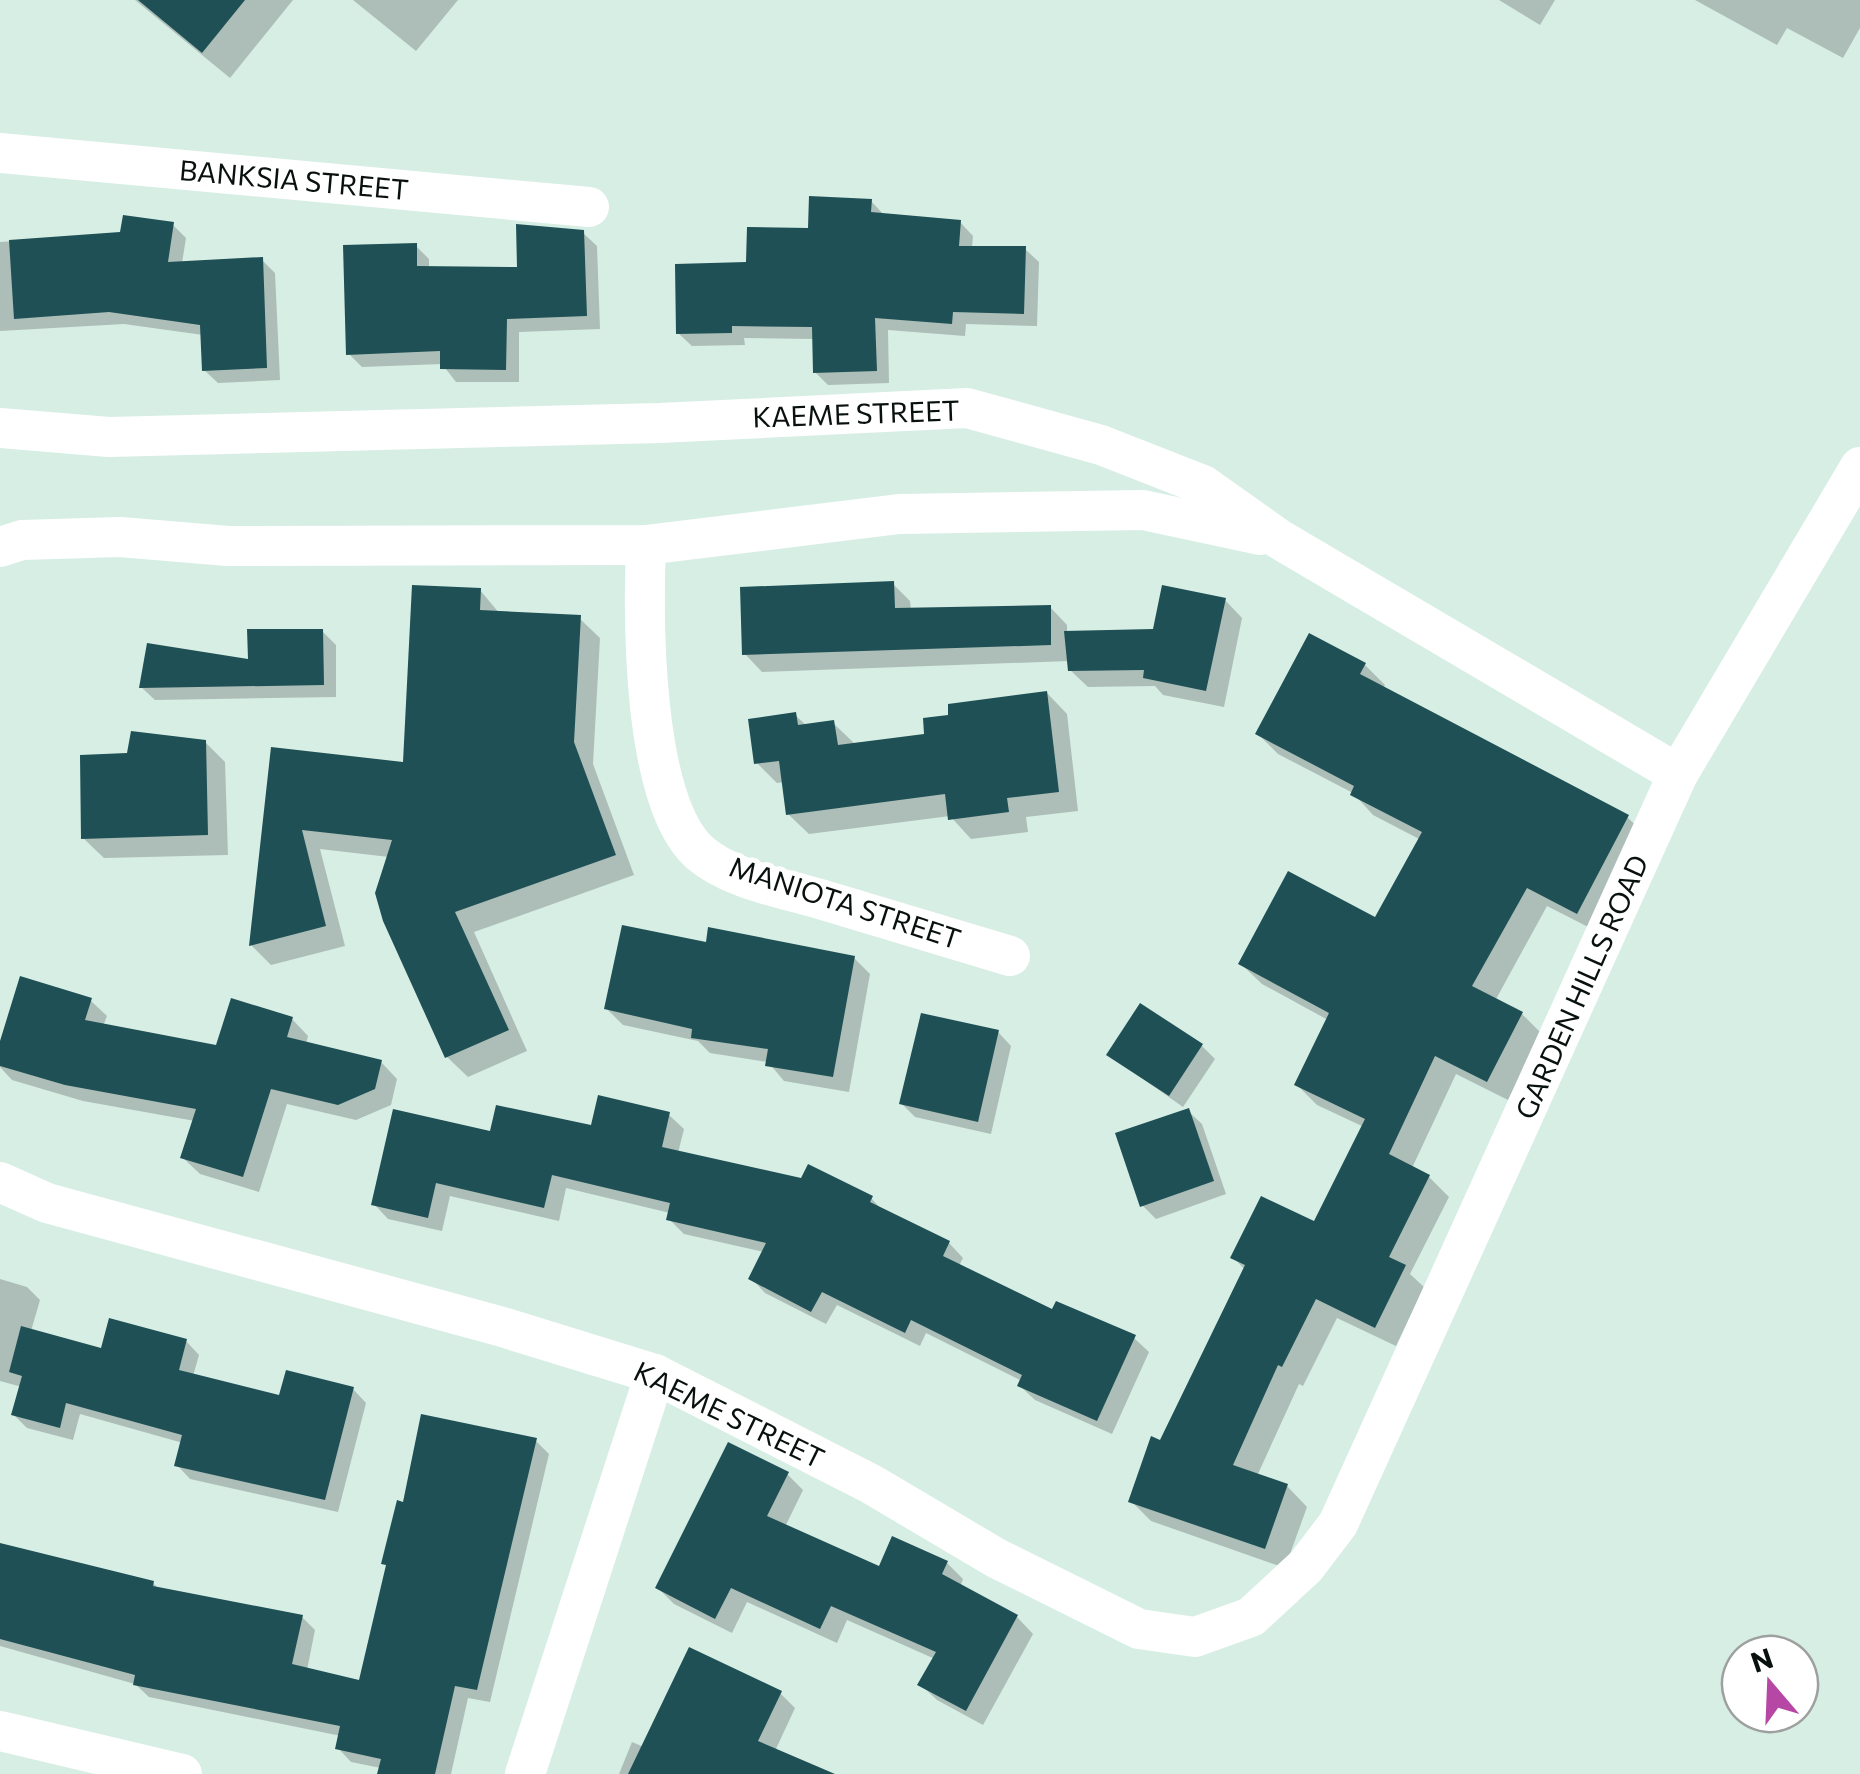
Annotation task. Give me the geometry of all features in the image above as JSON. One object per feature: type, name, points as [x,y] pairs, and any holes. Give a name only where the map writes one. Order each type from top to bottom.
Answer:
[{"type":"street","name":"BANKSIA STREET","points":[[0,154],[588,206]]},
{"type":"street","name":"KAEME STREET","points":[[0,428],[110,437],[660,423],[968,408],[1102,445],[1203,485],[1279,539],[1678,774]]},
{"type":"street","name":"GARDEN HILLS ROAD","points":[[1338,1524],[1678,774],[1860,467]]},
{"type":"street","points":[[0,547],[22,540],[120,537],[228,546],[646,545],[899,514],[1142,510],[1279,539]]},
{"type":"street","name":"MANIOTA STREET","points":[[646,545],[642,639],[656,748],[678,818],[700,852],[741,875],[1010,956]]},
{"type":"street","name":"KAEME STREET","points":[[0,1182],[47,1203],[499,1326],[655,1374],[871,1484],[996,1558],[1139,1629],[1196,1636],[1251,1617],[1306,1566],[1338,1524]]},
{"type":"street","points":[[525,1774],[655,1374]]},
{"type":"street","points":[[0,1730],[182,1774]]},
{"type":"building","points":[[138,0],[245,0],[202,53]]},
{"type":"building","points":[[809,196],[872,199],[871,212],[961,220],[959,246],[1026,246],[1024,314],[953,312],[952,324],[875,318],[877,371],[813,373],[812,327],[732,326],[732,333],[676,334],[675,264],[746,262],[747,227],[808,228]]},
{"type":"building","points":[[123,215],[174,222],[168,262],[263,257],[267,368],[202,371],[200,325],[109,312],[14,319],[9,240],[120,232]]},
{"type":"building","points":[[516,224],[584,230],[587,316],[507,319],[506,370],[440,369],[440,351],[346,355],[343,245],[417,243],[417,266],[517,267]]},
{"type":"building","points":[[894,581],[895,608],[1051,605],[1051,645],[742,655],[740,587]]},
{"type":"building","points":[[412,585],[481,588],[480,610],[581,615],[574,742],[616,855],[455,912],[509,1030],[445,1058],[383,921],[375,893],[392,840],[302,830],[326,926],[249,946],[271,747],[403,762]]},
{"type":"building","points":[[1162,585],[1226,598],[1206,691],[1143,678],[1144,670],[1068,671],[1064,631],[1153,629]]},
{"type":"building","points":[[247,629],[323,629],[324,685],[139,688],[147,643],[248,659]]},
{"type":"building","points":[[1309,633],[1366,663],[1360,674],[1629,815],[1577,914],[1527,888],[1472,986],[1523,1012],[1487,1082],[1435,1056],[1389,1154],[1430,1175],[1389,1257],[1406,1265],[1375,1328],[1316,1299],[1282,1367],[1278,1365],[1233,1465],[1288,1484],[1265,1549],[1128,1502],[1151,1436],[1160,1440],[1245,1265],[1230,1258],[1261,1196],[1314,1221],[1365,1119],[1294,1085],[1329,1013],[1238,964],[1288,871],[1375,917],[1422,832],[1350,795],[1354,786],[1255,734]]},
{"type":"building","points":[[1047,691],[1059,792],[1007,798],[1009,812],[948,820],[945,794],[786,815],[779,761],[754,764],[748,719],[796,712],[798,725],[834,720],[838,745],[924,734],[923,718],[948,715],[948,704]]},
{"type":"building","points":[[131,731],[206,740],[208,835],[81,839],[80,755],[127,753]]},
{"type":"building","points":[[622,925],[706,942],[708,927],[855,956],[833,1077],[765,1066],[768,1049],[691,1038],[692,1029],[604,1009]]},
{"type":"building","points":[[20,976],[92,998],[85,1020],[216,1045],[231,998],[293,1017],[287,1037],[382,1060],[375,1089],[338,1105],[271,1089],[243,1177],[180,1158],[196,1109],[65,1085],[0,1066],[0,1041]]},
{"type":"building","points":[[1140,1003],[1203,1044],[1169,1096],[1106,1055]]},
{"type":"building","points":[[921,1013],[999,1030],[978,1122],[899,1104]]},
{"type":"building","points":[[598,1095],[670,1112],[662,1147],[801,1178],[808,1164],[873,1196],[870,1202],[950,1241],[943,1256],[1052,1309],[1056,1301],[1136,1335],[1097,1421],[1017,1386],[1022,1375],[911,1320],[905,1333],[822,1292],[811,1312],[748,1279],[766,1243],[666,1220],[670,1203],[552,1175],[544,1208],[436,1183],[428,1218],[371,1205],[393,1109],[490,1131],[496,1105],[591,1125]]},
{"type":"building","points":[[1189,1108],[1214,1181],[1140,1207],[1115,1133]]},
{"type":"building","points":[[109,1318],[187,1339],[179,1370],[279,1395],[286,1370],[354,1387],[325,1500],[174,1466],[182,1435],[66,1403],[60,1428],[11,1415],[22,1376],[9,1372],[21,1326],[101,1348]]},
{"type":"building","points":[[421,1414],[537,1438],[477,1690],[455,1686],[435,1774],[377,1774],[381,1759],[335,1749],[340,1726],[133,1685],[135,1675],[0,1639],[0,1543],[154,1581],[153,1586],[303,1615],[292,1664],[359,1680],[386,1565],[381,1564],[397,1500],[403,1502]]},
{"type":"building","points":[[728,1442],[789,1472],[767,1516],[879,1566],[892,1536],[948,1561],[942,1574],[1018,1615],[966,1711],[917,1685],[936,1652],[831,1606],[820,1629],[731,1588],[715,1619],[655,1588]]},
{"type":"building","points":[[689,1647],[782,1691],[758,1741],[835,1774],[628,1774]]}]
